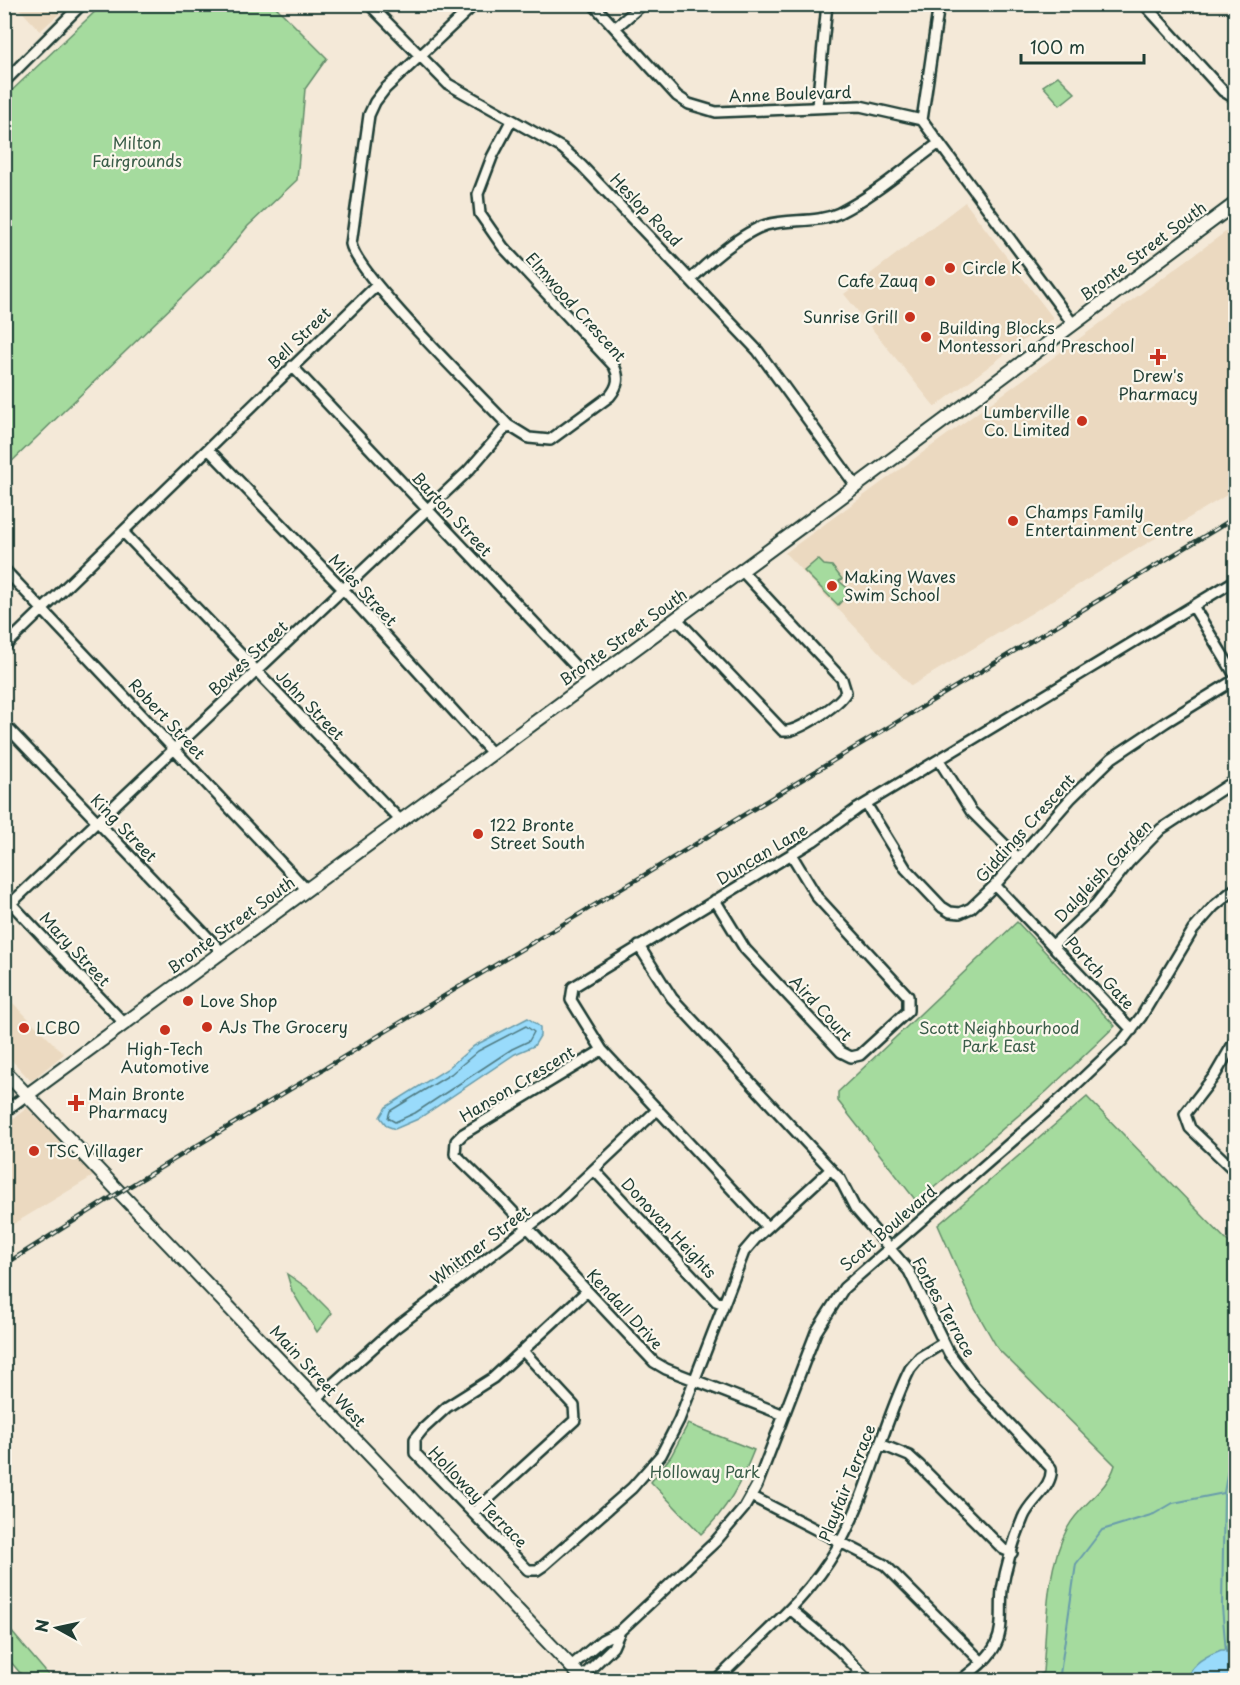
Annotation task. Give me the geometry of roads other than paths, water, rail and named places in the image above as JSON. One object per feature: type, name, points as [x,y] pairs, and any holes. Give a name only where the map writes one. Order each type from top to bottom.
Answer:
[{"type":"main road","name":"Bronte Street South","points":[[27,1095],[856,486],[1236,203]]},
{"type":"main road","name":"Main Street West","points":[[4,1071],[583,1679]]},
{"type":"street","points":[[4,82],[82,4]]},
{"type":"street","name":"Heslop Road","points":[[369,4],[448,84],[562,148],[691,279],[758,351],[856,486]]},
{"type":"street","points":[[377,285],[356,259],[351,244],[369,115],[384,89],[475,4]]},
{"type":"street","name":"Anne Boulevard","points":[[592,4],[677,96],[689,105],[716,112],[860,106],[922,120]]},
{"type":"street","points":[[615,28],[643,4]]},
{"type":"street","points":[[817,106],[827,4]]},
{"type":"street","points":[[939,4],[922,120],[1072,324]]},
{"type":"street","points":[[1144,4],[1223,90],[1236,99]]},
{"type":"street","name":"Elmwood Crescent","points":[[377,285],[508,425],[529,438],[550,440],[610,396],[616,387],[618,376],[614,366],[503,247],[485,226],[480,214],[478,194],[492,157],[511,121]]},
{"type":"street","points":[[691,279],[729,247],[765,226],[821,220],[839,213],[863,199],[938,144]]},
{"type":"street","name":"Bell Street","points":[[4,646],[377,285]]},
{"type":"street","name":"Barton Street","points":[[292,366],[581,672],[594,678]]},
{"type":"street","name":"Bowes Street","points":[[7,903],[97,822],[468,471],[508,425]]},
{"type":"street","name":"Miles Street","points":[[209,450],[343,589],[492,753]]},
{"type":"street","name":"John Street","points":[[123,532],[401,821]]},
{"type":"street","name":"Robert Street","points":[[4,568],[307,890]]},
{"type":"street","points":[[676,618],[783,731],[792,731],[839,702],[846,692],[842,679],[741,570]]},
{"type":"street","name":"Duncan Lane","points":[[767,1227],[602,1050],[573,1004],[571,990],[578,982],[791,854],[866,804],[1236,580]]},
{"type":"street","points":[[1193,606],[1236,678]]},
{"type":"street","name":"Giddings Crescent","points":[[866,804],[902,864],[950,912],[966,911],[1018,860],[1071,798],[1112,758],[1236,678]]},
{"type":"street","name":"King Street","points":[[4,724],[222,952]]},
{"type":"street","points":[[939,760],[971,811],[1018,860]]},
{"type":"street","name":"Dalgleish Garden","points":[[1053,945],[1096,904],[1129,862],[1161,829],[1236,780]]},
{"type":"street","name":"Aird Court","points":[[715,900],[745,949],[841,1052],[851,1057],[860,1055],[905,1014],[909,1007],[908,996],[817,897],[791,854]]},
{"type":"street","name":"Portch Gate","points":[[994,885],[1132,1030]]},
{"type":"street","name":"Scott Boulevard","points":[[570,1667],[602,1640],[620,1631],[725,1532],[751,1496],[826,1312],[849,1282],[1063,1097],[1132,1030],[1193,930],[1214,906],[1236,888]]},
{"type":"street","name":"Mary Street","points":[[7,903],[124,1023]]},
{"type":"street","name":"Forbes Terrace","points":[[639,946],[672,998],[840,1179],[855,1208],[909,1271],[943,1343],[973,1385],[1051,1468],[1049,1482],[1026,1510],[1012,1552],[1003,1587],[999,1638],[982,1662],[961,1680]]},
{"type":"street","points":[[1236,1039],[1215,1075],[1185,1114],[1190,1128],[1236,1172]]},
{"type":"street","name":"Hanson Crescent","points":[[528,1227],[458,1158],[454,1149],[456,1141],[463,1134],[602,1050]]},
{"type":"street","points":[[4,1112],[27,1095]]},
{"type":"street","name":"Whitmer Street","points":[[316,1399],[394,1329],[552,1209],[658,1109]]},
{"type":"street","name":"Holloway Terrace","points":[[587,1291],[489,1382],[444,1410],[417,1435],[413,1443],[415,1453],[524,1567],[537,1570],[646,1474],[668,1443],[744,1252],[767,1227],[831,1169]]},
{"type":"street","name":"Donovan Heights","points":[[594,1170],[716,1301],[724,1304]]},
{"type":"street","name":"Kendall Drive","points":[[528,1227],[654,1362],[784,1415]]},
{"type":"street","name":"Playfair Terrace","points":[[717,1680],[790,1609],[823,1571],[842,1541],[910,1369],[920,1357],[943,1343]]},
{"type":"street","points":[[473,1514],[575,1420],[574,1406],[523,1351]]},
{"type":"street","points":[[880,1444],[909,1456],[919,1464],[1003,1550],[1012,1552]]},
{"type":"street","points":[[751,1496],[885,1564],[982,1662]]},
{"type":"street","points":[[790,1609],[868,1680]]},
{"type":"street","name":"Scott Boulevard","points":[[583,1679],[613,1647],[620,1631]]},
{"type":"street","points":[[851,1680],[860,1672]]},
{"type":"water","points":[[528,1018],[540,1027],[540,1036],[534,1046],[515,1054],[418,1119],[395,1129],[387,1126],[380,1117],[386,1107],[447,1069],[474,1046]]},
{"type":"water","points":[[1226,1650],[1235,1661],[1235,1680],[1188,1680],[1191,1669],[1195,1665],[1205,1657]]},
{"type":"waterway","points":[[1226,1652],[1222,1607],[1224,1493],[1236,1420]]},
{"type":"waterway","points":[[1053,1680],[1060,1674],[1076,1564],[1102,1530],[1154,1514],[1173,1503],[1224,1493]]},
{"type":"railway","points":[[4,1265],[112,1197],[1236,517]]},
{"type":"place","name":"Circle K","points":[[950,268]]},
{"type":"place","name":"Cafe Zauq","points":[[930,281]]},
{"type":"place","name":"Sunrise Grill","points":[[910,317]]},
{"type":"place","name":"Building Blocks Montessori and Preschool","points":[[926,337]]},
{"type":"place","name":"Drew's Pharmacy","points":[[1158,357]]},
{"type":"place","name":"Lumberville Co. Limited","points":[[1082,421]]},
{"type":"place","name":"Champs Family Entertainment Centre","points":[[1013,521]]},
{"type":"place","name":"Making Waves Swim School","points":[[832,586]]},
{"type":"place","name":"122 Bronte Street South","points":[[478,834]]},
{"type":"place","name":"Love Shop","points":[[188,1001]]},
{"type":"place","name":"AJs The Grocery","points":[[207,1027]]},
{"type":"place","name":"LCBO","points":[[24,1028]]},
{"type":"place","name":"High-Tech Automotive","points":[[165,1030]]},
{"type":"place","name":"Main Bronte Pharmacy","points":[[76,1103]]},
{"type":"place","name":"TSC Villager","points":[[34,1151]]},
{"type":"park label","name":"Milton Fairgrounds","points":[[137,152]]},
{"type":"park label","name":"Scott Neighbourhood Park East","points":[[999,1037]]},
{"type":"park label","name":"Holloway Park","points":[[705,1472]]}]
